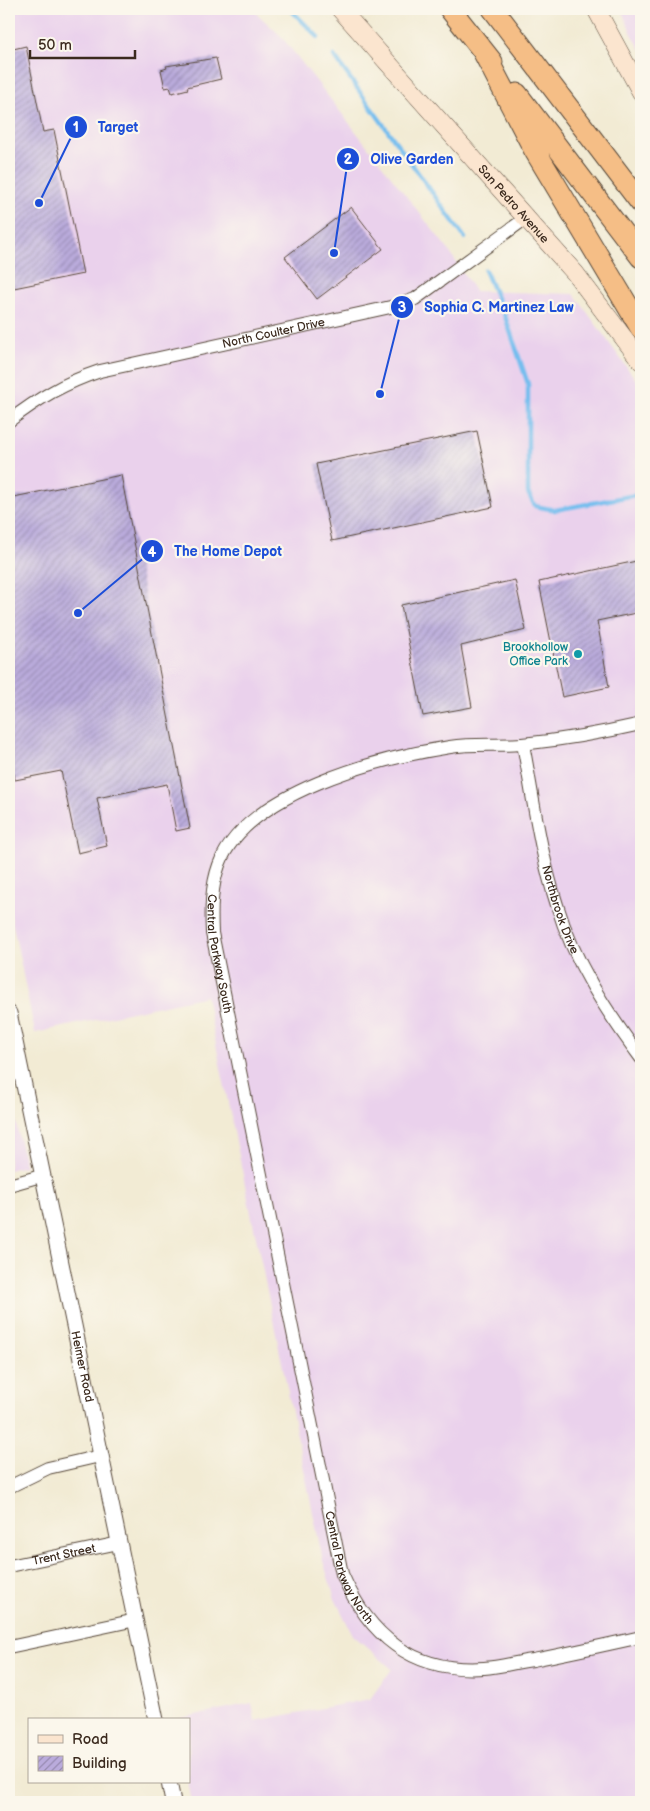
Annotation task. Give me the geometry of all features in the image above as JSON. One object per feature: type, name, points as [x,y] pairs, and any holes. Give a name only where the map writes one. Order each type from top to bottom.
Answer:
[{"type":"highway","points":[[450,9],[641,257]]},
{"type":"highway","points":[[493,9],[641,203]]},
{"type":"highway","points":[[483,51],[534,149],[641,328]]},
{"type":"main road","name":"San Pedro Avenue","points":[[340,9],[591,292],[641,361]]},
{"type":"main road","points":[[596,9],[641,92]]},
{"type":"street","name":"North Coulter Drive","points":[[9,421],[49,393],[69,382],[100,370],[395,306],[415,299],[526,218]]},
{"type":"street","name":"Central Parkway South","points":[[273,1231],[212,933],[211,907],[219,865],[236,837],[266,809],[324,781],[386,760],[451,746],[523,744],[597,734],[641,724]]},
{"type":"street","name":"Northbrook Drive","points":[[523,744],[545,861],[557,905],[573,948],[594,989],[641,1058]]},
{"type":"street","name":"Heimer Road","points":[[9,1013],[41,1176],[156,1718]]},
{"type":"street","points":[[9,1185],[41,1176]]},
{"type":"street","name":"Central Parkway North","points":[[273,1231],[342,1574],[353,1600],[370,1623],[390,1642],[414,1656],[455,1668],[498,1666],[641,1637]]},
{"type":"street","points":[[9,1487],[48,1468],[100,1456]]},
{"type":"street","name":"Trent Street","points":[[9,1566],[119,1543]]},
{"type":"street","points":[[9,1647],[136,1620]]},
{"type":"street","points":[[169,1784],[173,1802]]},
{"type":"shaded area","points":[[9,9],[252,9],[281,36],[447,248],[475,291],[574,294],[641,387],[641,1802],[192,1802],[188,1784],[190,1784],[190,1718],[181,1718],[252,1703],[255,1721],[370,1699],[392,1669],[353,1635],[335,1599],[323,1561],[206,996],[35,1033],[9,906]]},
{"type":"shaded area","points":[[621,9],[641,9],[641,50],[631,32]]},
{"type":"shaded area","points":[[9,1088],[25,1166],[9,1170]]},
{"type":"building","points":[[26,46],[43,132],[54,130],[83,274],[9,289],[9,50]]},
{"type":"building","points":[[216,58],[221,79],[187,87],[188,89],[172,93],[170,87],[165,88],[161,70],[167,68],[166,66]]},
{"type":"building","points":[[351,207],[383,249],[317,299],[285,257]]},
{"type":"building","points":[[477,431],[493,507],[332,541],[316,464]]},
{"type":"building","points":[[121,475],[190,828],[176,831],[167,784],[97,798],[107,846],[78,853],[61,771],[15,780],[9,749],[9,498]]},
{"type":"building","name":"Brookhollow Office Park","points":[[641,560],[641,612],[597,621],[609,687],[562,697],[539,582]]},
{"type":"building","points":[[515,580],[526,630],[461,646],[472,707],[423,716],[401,605]]},
{"type":"waterway","points":[[290,9],[318,37]]},
{"type":"waterway","points":[[334,56],[465,238]]},
{"type":"waterway","points":[[485,270],[506,319],[528,384],[528,493],[535,506],[555,510],[641,494]]},
{"type":"place","name":"Target","points":[[39,203]]},
{"type":"place","name":"Olive Garden","points":[[334,253]]},
{"type":"place","name":"Sophia C. Martinez Law","points":[[380,394]]},
{"type":"place","name":"The Home Depot","points":[[78,613]]},
{"type":"place","name":"Brookhollow Office Park","points":[[578,654]]}]
